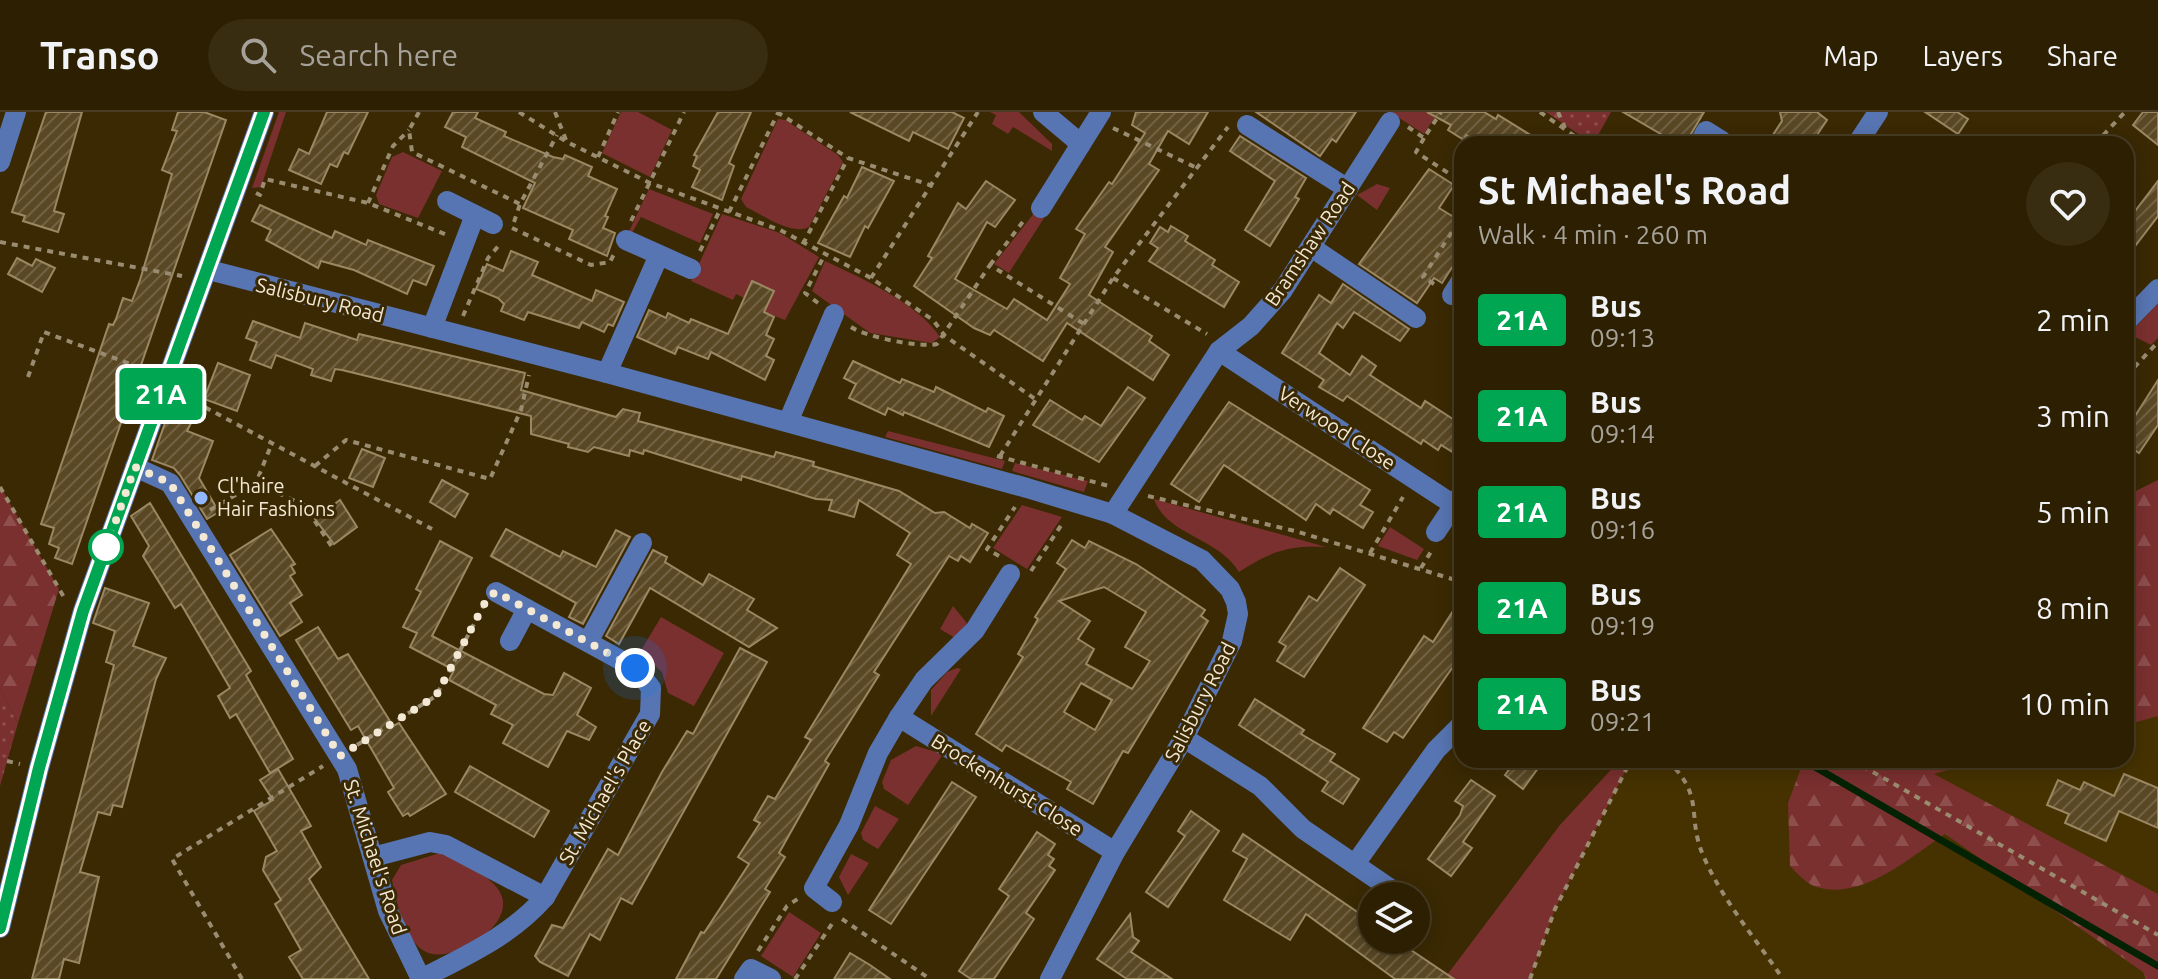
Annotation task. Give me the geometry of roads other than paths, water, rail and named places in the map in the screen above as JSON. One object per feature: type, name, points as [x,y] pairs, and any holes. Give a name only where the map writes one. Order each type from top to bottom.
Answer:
[{"type":"street","points":[[0,162],[16,112]]},
{"type":"street","points":[[0,928],[35,782],[83,611],[264,112]]},
{"type":"street","points":[[1043,112],[1081,144]]},
{"type":"street","points":[[1868,136],[1878,112]]},
{"type":"street","points":[[1041,208],[1098,116]]},
{"type":"street","name":"Bramshaw Road","points":[[1113,514],[1219,351],[1251,326],[1283,290],[1348,189],[1397,123]]},
{"type":"street","points":[[1239,124],[1348,189]]},
{"type":"street","points":[[432,328],[464,243],[484,219],[447,201]]},
{"type":"street","points":[[624,238],[691,269]]},
{"type":"street","points":[[1311,247],[1416,318]]},
{"type":"street","points":[[607,373],[659,255]]},
{"type":"street","name":"Salisbury Road","points":[[207,275],[607,373],[1027,488],[1113,514],[1202,560],[1230,589],[1236,602],[1238,614],[1232,641],[1184,738],[1115,852],[1050,979]]},
{"type":"street","points":[[2134,314],[2158,289]]},
{"type":"street","points":[[788,422],[834,314]]},
{"type":"street","name":"Verwood Close","points":[[1219,351],[1414,479],[1454,497]]},
{"type":"street","name":"St. Michael's Road","points":[[135,467],[170,483],[340,756],[353,784],[395,928],[421,979]]},
{"type":"street","name":"Verwood Close","points":[[1436,532],[1454,505]]},
{"type":"street","points":[[588,642],[642,543]]},
{"type":"street","points":[[835,908],[814,888],[849,825],[878,753],[924,680],[975,630],[1015,570]]},
{"type":"street","name":"St. Michael's Place","points":[[421,979],[505,935],[545,897],[650,714],[651,688],[635,668],[496,592]]},
{"type":"street","points":[[510,641],[527,609]]},
{"type":"street","name":"Brockenhurst Close","points":[[899,717],[1115,852]]},
{"type":"street","points":[[1355,864],[1436,750],[1454,732]]},
{"type":"street","points":[[1184,738],[1260,786],[1303,829],[1381,882]]},
{"type":"street","points":[[373,857],[430,842],[446,845],[545,897]]},
{"type":"street","points":[[744,979],[751,969],[782,978]]},
{"type":"waterway","points":[[1817,768],[2158,966]]},
{"type":"place","name":"Cl'haire Hair Fashions","points":[[201,498]]}]
